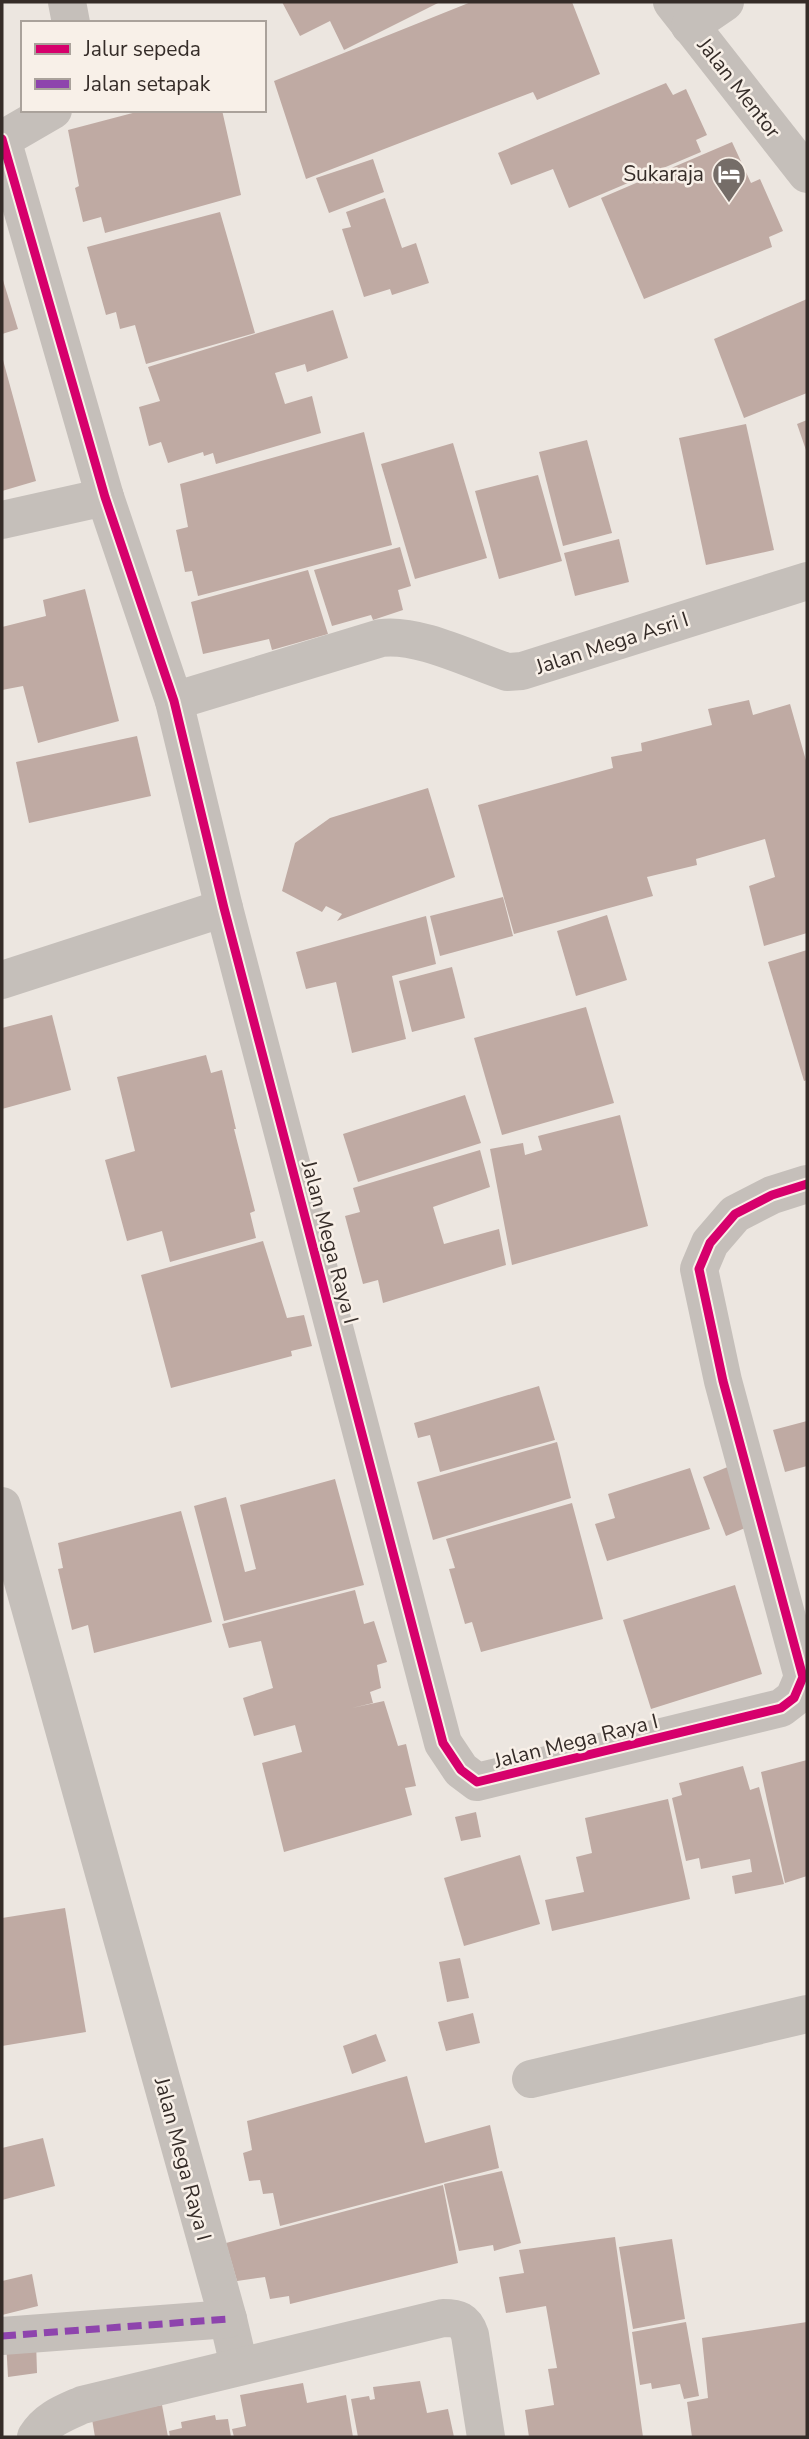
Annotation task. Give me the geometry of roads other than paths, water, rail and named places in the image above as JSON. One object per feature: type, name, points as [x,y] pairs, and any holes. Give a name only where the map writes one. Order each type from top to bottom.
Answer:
[{"type":"street","points":[[66,2],[71,21]]},
{"type":"street","points":[[681,14],[725,2]]},
{"type":"street","name":"Jalan Mentor","points":[[681,14],[807,174]]},
{"type":"street","points":[[2,980],[224,908],[174,701],[105,497],[2,139],[49,112]]},
{"type":"street","points":[[2,520],[105,497]]},
{"type":"street","name":"Jalan Mega Asri I","points":[[174,701],[395,636],[416,640],[507,672],[522,671],[807,581]]},
{"type":"street","name":"Jalan Mega Raya I","points":[[224,908],[443,1743],[461,1770],[477,1782],[781,1708],[794,1698],[803,1678],[723,1381],[699,1269],[710,1243],[735,1213],[772,1195],[807,1184]]},
{"type":"street","name":"Jalan Mega Raya I","points":[[2,1506],[239,2366]]},
{"type":"street","points":[[531,2079],[807,2014]]},
{"type":"street","points":[[36,2437],[42,2428],[58,2415],[82,2405],[443,2318],[456,2318],[466,2324],[470,2335],[486,2437]]},
{"type":"street","points":[[2,2336],[228,2319]]},
{"type":"place","name":"Sukaraja","points":[[729,204]]}]
